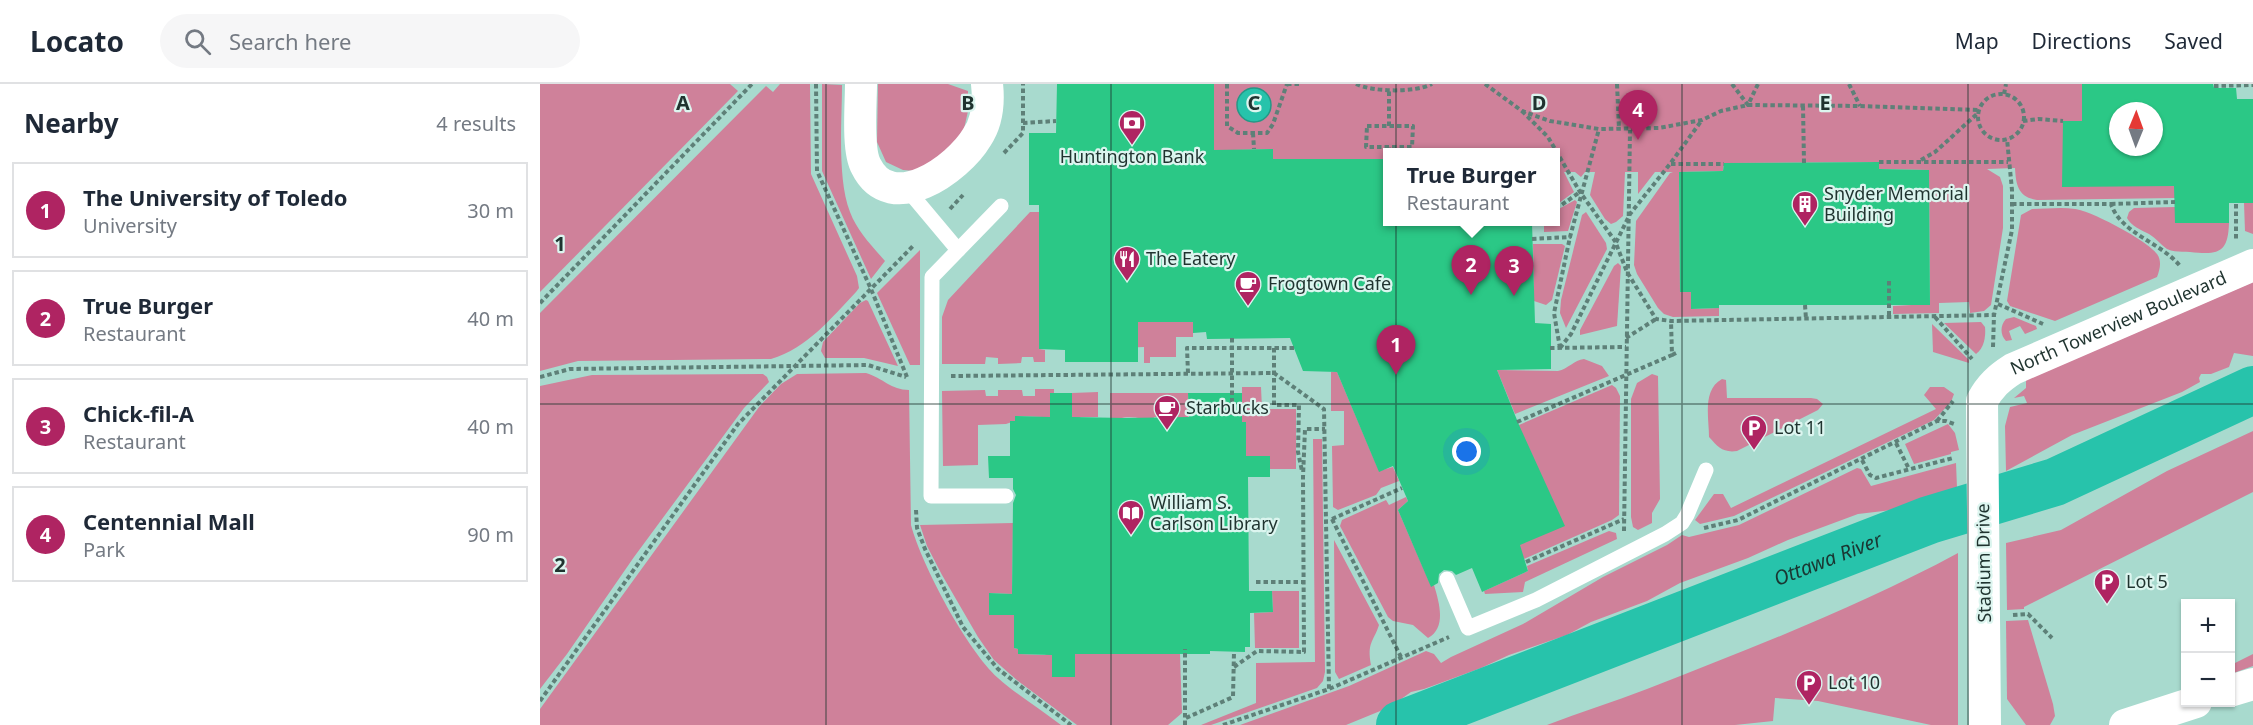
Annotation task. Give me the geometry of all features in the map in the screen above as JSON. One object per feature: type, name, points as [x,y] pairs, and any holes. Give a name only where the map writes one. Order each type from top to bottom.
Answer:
[{"type":"street","points":[[861,84],[864,164],[877,180],[891,187],[906,188],[913,188],[933,179],[971,146],[985,117],[987,84]]},
{"type":"street","name":"North Towerview Boulevard","points":[[1977,382],[2000,377],[2245,256]]},
{"type":"street","name":"Stadium Drive","points":[[1977,382],[1971,434],[1984,576],[1985,725]]},
{"type":"street","points":[[2235,689],[2253,684]]},
{"type":"street","points":[[2125,725],[2181,707]]},
{"type":"lane","points":[[906,188],[958,250]]},
{"type":"lane","points":[[1001,206],[932,277],[932,496],[1006,496]]},
{"type":"lane","points":[[1447,579],[1468,628],[1536,600],[1682,523],[1706,470]]},
{"type":"path","points":[[540,303],[752,84]]},
{"type":"path","points":[[816,84],[818,171],[871,289],[906,377]]},
{"type":"path","points":[[1227,84],[1227,126],[1238,133],[1267,133],[1274,124],[1287,84],[1301,84]]},
{"type":"path","points":[[1356,84],[1364,88],[1389,89],[1422,89],[1432,84]]},
{"type":"path","points":[[1485,84],[1522,111],[1548,137],[1554,148]]},
{"type":"path","points":[[1617,84],[1619,129]]},
{"type":"path","points":[[1732,84],[1748,105]]},
{"type":"path","points":[[1748,105],[1758,84]]},
{"type":"path","points":[[1849,84],[1860,106]]},
{"type":"path","points":[[2004,94],[2006,84]]},
{"type":"path","points":[[2214,86],[2253,85]]},
{"type":"path","points":[[1389,89],[1389,126]]},
{"type":"path","points":[[1917,162],[1935,152],[1979,111],[1991,96],[2004,94],[2011,97],[2021,106],[2024,121],[2018,132],[2007,139],[1994,139],[1987,136],[1979,124],[1979,111]]},
{"type":"path","points":[[1522,111],[1550,121],[1599,129],[1659,128],[1702,120],[1721,111],[1748,105],[1860,106],[1979,111]]},
{"type":"path","points":[[1803,106],[1804,163]]},
{"type":"path","points":[[2024,121],[2038,119],[2062,121]]},
{"type":"path","points":[[1560,348],[1571,333],[1630,214],[1702,120]]},
{"type":"path","points":[[1023,123],[1056,121]]},
{"type":"path","points":[[1367,126],[1413,126],[1412,147],[1389,146],[1366,147],[1367,126]]},
{"type":"path","points":[[1560,348],[1554,314],[1570,237],[1599,129]]},
{"type":"path","points":[[1624,541],[1630,129]]},
{"type":"path","points":[[1253,133],[1254,150]]},
{"type":"path","points":[[1993,354],[1994,315],[2009,249],[2012,204],[2007,139]]},
{"type":"path","points":[[1560,157],[1581,193],[1615,241],[1627,272],[1656,319]]},
{"type":"path","points":[[1879,162],[2008,162]]},
{"type":"path","points":[[1670,164],[1724,164]]},
{"type":"path","points":[[1560,206],[1581,193]]},
{"type":"path","points":[[2012,204],[2175,202]]},
{"type":"path","points":[[2111,204],[2115,216],[2122,223],[2168,254],[2183,270]]},
{"type":"path","points":[[2236,204],[2245,256]]},
{"type":"path","points":[[1532,239],[1570,237]]},
{"type":"path","points":[[540,701],[738,424],[914,245]]},
{"type":"path","points":[[1889,281],[1889,317]]},
{"type":"path","points":[[1998,304],[2051,328]]},
{"type":"path","points":[[1805,305],[1806,319]]},
{"type":"path","points":[[1626,339],[1656,319],[1671,321],[1994,315]]},
{"type":"path","points":[[1935,316],[1977,382]]},
{"type":"path","points":[[1671,321],[1672,355]]},
{"type":"path","points":[[1232,338],[1232,415]]},
{"type":"path","points":[[1550,348],[1626,347]]},
{"type":"path","points":[[1188,373],[1187,348],[1294,348]]},
{"type":"path","points":[[1274,348],[1274,405],[1299,405],[1298,452],[1303,477]]},
{"type":"path","points":[[1517,422],[1678,352]]},
{"type":"path","points":[[540,377],[570,369],[796,365],[868,365],[906,377],[916,377]]},
{"type":"path","points":[[941,376],[1274,373],[1324,409],[1329,688]]},
{"type":"path","points":[[1694,530],[1738,520],[1937,421],[1950,422],[1971,434]]},
{"type":"path","points":[[1234,667],[1257,651],[1304,652],[1305,429],[1325,429]]},
{"type":"path","points":[[1896,443],[1909,469]]},
{"type":"path","points":[[1862,460],[1872,478],[1953,458]]},
{"type":"path","points":[[1326,521],[1402,488]]},
{"type":"path","points":[[1332,519],[1401,657]]},
{"type":"path","points":[[1526,562],[1624,519]]},
{"type":"path","points":[[1256,582],[1304,582]]},
{"type":"path","points":[[948,600],[963,627],[998,669],[1071,725]]},
{"type":"path","points":[[2028,614],[2052,638]]},
{"type":"path","points":[[1223,725],[1329,688],[1468,628]]},
{"type":"path","points":[[1185,649],[1185,725]]},
{"type":"path","points":[[1186,718],[1233,697],[1234,652]]},
{"type":"shaded area","points":[[540,84],[730,84],[738,91],[540,292]]},
{"type":"shaded area","points":[[780,84],[810,84],[811,174],[857,276],[859,288],[856,292],[808,340],[771,359],[578,361],[540,371],[540,313],[766,86],[773,92]]},
{"type":"shaded area","points":[[822,84],[842,85],[841,150],[846,198],[857,226],[885,261],[871,279],[822,171]]},
{"type":"shaded area","points":[[878,84],[948,84],[968,91],[968,111],[964,129],[949,150],[916,171],[903,170],[886,162],[877,142]]},
{"type":"shaded area","points":[[1214,84],[2082,84],[2082,121],[2063,121],[2063,186],[2175,186],[2175,198],[2037,200],[2026,196],[2019,189],[2015,168],[1987,169],[2000,177],[2003,186],[2003,228],[1991,305],[1984,311],[1970,313],[1969,302],[1939,303],[1939,313],[1893,314],[1893,306],[1930,304],[1929,170],[1879,169],[1879,162],[1724,163],[1723,171],[1679,172],[1680,292],[1691,292],[1691,309],[1719,308],[1719,316],[1673,317],[1664,314],[1658,308],[1634,265],[1636,221],[1673,172],[1655,172],[1638,194],[1638,172],[1625,172],[1623,216],[1611,224],[1605,219],[1590,195],[1595,172],[1585,172],[1581,177],[1575,172],[1564,172],[1574,192],[1560,202],[1560,148],[1383,148],[1383,159],[1273,160],[1272,149],[1234,150],[1214,182]]},
{"type":"shaded area","points":[[1254,88],[1266,93],[1271,105],[1266,117],[1254,122],[1242,117],[1237,105],[1242,93]]},
{"type":"shaded area","points":[[1575,200],[1577,202],[1568,231],[1544,232],[1544,226],[1560,226],[1560,208]]},
{"type":"shaded area","points":[[2244,203],[2253,203],[2253,234],[2245,231]]},
{"type":"shaded area","points":[[2175,207],[2175,223],[2229,223],[2227,241],[2224,246],[2220,250],[2208,253],[2170,250],[2134,226],[2127,218],[2129,212],[2134,208]]},
{"type":"shaded area","points":[[2032,209],[2075,209],[2119,227],[2152,248],[2157,254],[2160,265],[2157,277],[2055,321],[2010,306],[2007,301],[2021,215]]},
{"type":"shaded area","points":[[1030,212],[1039,212],[1039,349],[1045,350],[1045,362],[1034,362],[1033,357],[1022,357],[1021,363],[998,364],[998,358],[986,357],[985,364],[942,364],[942,317],[948,300]]},
{"type":"shaded area","points":[[1586,212],[1606,243],[1607,249],[1566,328],[1560,313],[1561,300],[1582,215]]},
{"type":"shaded area","points":[[1533,244],[1562,244],[1565,246],[1552,300],[1546,305],[1534,301]]},
{"type":"shaded area","points":[[920,250],[920,365],[910,365],[877,293]]},
{"type":"shaded area","points":[[1618,263],[1621,266],[1617,326],[1580,335],[1580,330],[1614,266]]},
{"type":"shaded area","points":[[2253,282],[2253,356],[2234,353],[2229,367],[2211,374],[2201,374],[2200,382],[2182,392],[2072,435],[2006,471],[2005,426],[2010,407],[2027,403],[2024,396],[2014,398],[2026,388],[2026,380]]},
{"type":"shaded area","points":[[866,300],[898,366],[864,358],[825,358],[821,351],[823,342],[860,303]]},
{"type":"shaded area","points":[[2014,317],[2036,326],[2037,329],[2025,334],[2020,326],[2009,331],[2012,340],[2006,341],[2002,333],[2003,324],[2006,319]]},
{"type":"shaded area","points":[[1119,322],[1193,322],[1193,337],[1176,337],[1176,357],[1150,357],[1150,363],[1144,363],[1144,347],[1119,348]]},
{"type":"shaded area","points":[[1981,322],[1985,327],[1985,338],[1981,349],[1976,354],[1944,323]]},
{"type":"shaded area","points":[[1932,324],[1969,360],[1969,363],[1933,352]]},
{"type":"shaded area","points":[[1584,359],[1602,366],[1609,376],[1515,414],[1497,370],[1558,371]]},
{"type":"shaded area","points":[[1331,372],[1337,372],[1379,471],[1393,467],[1399,481],[1381,488],[1376,495],[1338,510],[1333,507],[1332,446],[1344,445],[1344,411],[1331,411]]},
{"type":"shaded area","points":[[866,373],[897,388],[909,390],[911,525],[925,562],[947,606],[973,648],[998,678],[1061,725],[540,725],[540,709],[759,407],[781,384],[797,374]]},
{"type":"shaded area","points":[[763,374],[769,382],[744,408],[540,689],[540,386],[592,375]]},
{"type":"shaded area","points":[[1652,374],[1658,376],[1660,499],[1652,513],[1652,523],[1638,530],[1633,527],[1631,517],[1631,399],[1637,383]]},
{"type":"shaded area","points":[[1722,379],[1726,380],[1727,398],[1811,398],[1823,404],[1818,410],[1737,451],[1728,451],[1718,446],[1709,437],[1709,397],[1716,384]]},
{"type":"shaded area","points":[[1612,385],[1620,396],[1619,515],[1524,559],[1518,546],[1519,425]]},
{"type":"shaded area","points":[[1242,387],[1261,387],[1262,409],[1296,409],[1296,469],[1270,469],[1270,456],[1246,456],[1246,422],[1242,422]]},
{"type":"shaded area","points":[[1930,387],[1944,387],[1954,394],[1951,402],[1934,420],[1734,516],[1700,524],[1695,520],[1714,494],[1723,494],[1731,508],[1936,409],[1924,395]]},
{"type":"shaded area","points":[[1035,389],[1054,389],[1054,393],[1050,393],[1050,421],[1043,417],[1015,416],[1015,421],[1006,424],[978,425],[978,465],[943,466],[942,391],[985,390],[986,396],[998,396],[998,390],[1022,390],[1023,396],[1035,396]]},
{"type":"shaded area","points":[[1098,392],[1098,417],[1081,417],[1072,423],[1072,393]]},
{"type":"shaded area","points":[[1110,393],[1188,393],[1189,423],[1176,417],[1154,417],[1153,422],[1131,417],[1120,418],[1110,423]]},
{"type":"shaded area","points":[[1948,424],[1955,433],[1959,450],[1914,464],[1905,444]]},
{"type":"shaded area","points":[[2253,431],[2253,492],[2024,609],[2007,610],[2006,543],[2061,530],[2167,471]]},
{"type":"shaded area","points":[[1313,439],[1322,439],[1325,672],[1323,681],[1317,688],[1211,725],[1201,725],[1256,703],[1256,663],[1315,662]]},
{"type":"shaded area","points":[[1956,463],[1957,488],[1892,510],[1858,514],[1788,540],[1748,558],[1680,583],[1647,601],[1591,622],[1567,635],[1411,692],[1390,707],[1346,725],[1240,725],[1349,686],[1426,651],[1434,654],[1441,663],[1523,624],[1603,577],[1682,535],[1689,537],[1739,525],[1857,468],[1861,469],[1871,486]]},
{"type":"shaded area","points":[[1406,497],[1408,501],[1398,510],[1431,586],[1434,585],[1439,607],[1438,628],[1428,638],[1413,625],[1393,621],[1388,617],[1340,526],[1342,520],[1386,500],[1389,505]]},
{"type":"shaded area","points":[[1013,523],[1012,594],[989,593],[989,614],[1018,615],[1014,625],[1014,648],[1018,649],[1018,654],[1045,655],[1052,650],[1075,676],[1075,649],[1084,654],[1180,654],[1182,713],[1168,725],[1077,725],[994,660],[942,575],[927,546],[920,525]]},
{"type":"shaded area","points":[[1609,531],[1616,533],[1617,539],[1525,582],[1523,592],[1485,594],[1484,591],[1528,571],[1527,566]]},
{"type":"shaded area","points":[[1334,540],[1379,625],[1370,647],[1371,665],[1339,679],[1335,672]]},
{"type":"shaded area","points":[[1958,553],[1958,725],[1931,725],[1818,701],[1775,698],[1773,721],[1735,725],[1547,725],[1647,689],[1804,626]]},
{"type":"shaded area","points":[[1272,591],[1299,591],[1299,648],[1255,648],[1254,613],[1273,612]]},
{"type":"shaded area","points":[[2028,620],[2053,704],[2055,716],[2050,725],[2026,725],[2007,699],[2006,621]]},
{"type":"shaded area","points":[[2253,654],[2253,666],[2235,673],[2235,663]]},
{"type":"building","points":[[1057,84],[1214,84],[1214,150],[1273,149],[1273,159],[1383,159],[1383,226],[1532,226],[1535,323],[1551,324],[1551,369],[1497,370],[1519,425],[1565,526],[1520,545],[1528,571],[1482,592],[1472,568],[1456,575],[1452,571],[1444,570],[1439,574],[1438,583],[1431,587],[1398,510],[1408,501],[1393,466],[1379,472],[1337,372],[1303,371],[1290,338],[1207,339],[1206,332],[1193,333],[1193,322],[1138,322],[1138,362],[1065,362],[1065,350],[1039,349],[1039,205],[1029,205],[1029,133],[1056,133]]},
{"type":"building","points":[[2082,84],[2213,84],[2214,88],[2236,88],[2237,99],[2253,99],[2253,203],[2229,203],[2229,223],[2175,223],[2174,186],[2062,187],[2063,121],[2082,121]]},
{"type":"building","name":"Snyder Memorial Building","points":[[1879,162],[1879,169],[1929,170],[1930,305],[1719,305],[1719,308],[1691,309],[1691,292],[1680,292],[1679,172],[1723,171],[1724,163]]},
{"type":"building","name":"William S. Carlson Library","points":[[1050,393],[1072,393],[1072,417],[1125,418],[1189,417],[1188,393],[1242,393],[1242,422],[1246,422],[1246,456],[1270,456],[1270,477],[1248,477],[1249,591],[1272,591],[1273,612],[1250,613],[1250,647],[1245,647],[1245,652],[1075,654],[1075,677],[1052,677],[1052,655],[1018,654],[1018,649],[1014,648],[1014,615],[989,615],[989,593],[1012,594],[1013,503],[1016,495],[1013,489],[1013,478],[989,478],[988,456],[1010,456],[1010,421],[1015,421],[1015,416],[1050,417]]},
{"type":"waterway","name":"Ottawa River","points":[[1400,725],[1929,520],[2055,482],[2253,390]]},
{"type":"place","name":"Centennial Mall","points":[[1638,140]]},
{"type":"place","name":"Huntington Bank","points":[[1132,146]]},
{"type":"place","name":"Snyder Memorial Building","points":[[1805,227]]},
{"type":"place","name":"The Eatery","points":[[1127,282]]},
{"type":"place","name":"True Burger","points":[[1471,295]]},
{"type":"place","name":"Chick-fil-A","points":[[1514,296]]},
{"type":"place","name":"Frogtown Cafe","points":[[1248,307]]},
{"type":"place","name":"The University of Toledo","points":[[1396,375]]},
{"type":"place","name":"Starbucks","points":[[1167,431]]},
{"type":"place","name":"Lot 11","points":[[1754,451]]},
{"type":"place","name":"William S. Carlson Library","points":[[1131,536]]},
{"type":"place","name":"Lot 5","points":[[2107,605]]},
{"type":"place","name":"Lot 10","points":[[1809,706]]}]
